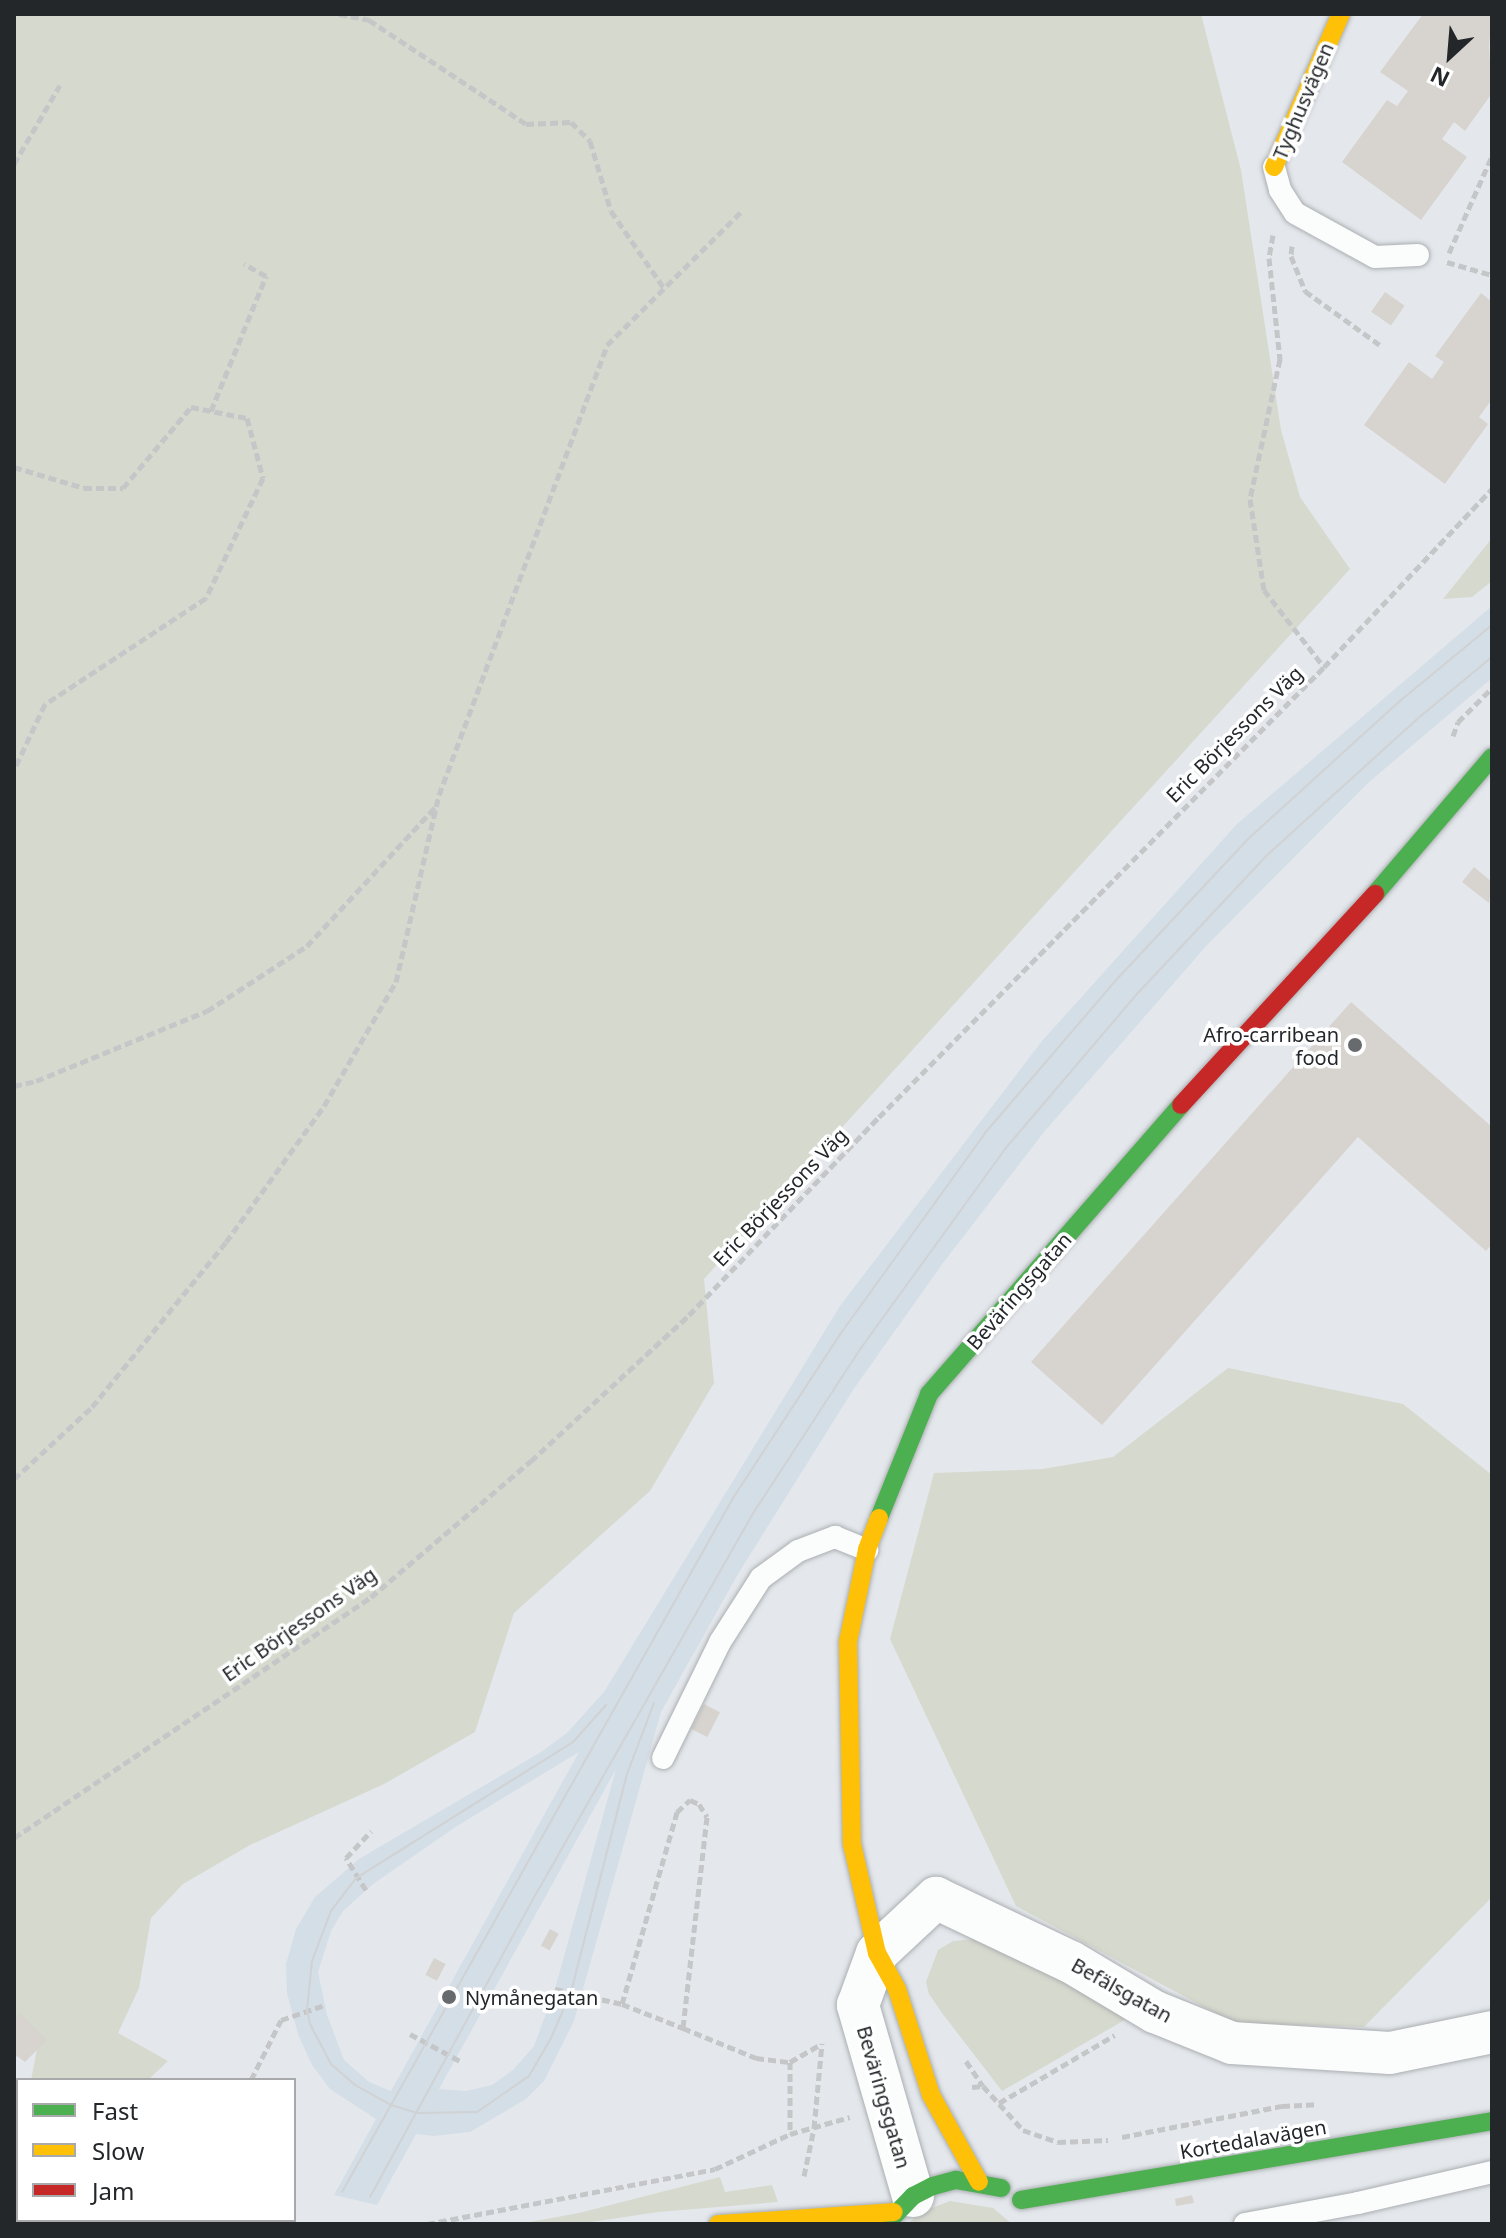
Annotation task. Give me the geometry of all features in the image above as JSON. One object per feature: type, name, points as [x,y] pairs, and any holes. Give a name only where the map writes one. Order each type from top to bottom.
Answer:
[{"type":"street","name":"Tyghusvägen","points":[[1274,167],[1341,14]]},
{"type":"street","name":"Beväringsgatan","points":[[979,2182],[931,2095],[897,1989],[877,1953],[852,1828],[848,1642],[867,1550],[910,1434],[929,1394],[1191,1093],[1351,923],[1492,757]]},
{"type":"street","name":"Befälsgatan","points":[[877,1953],[936,1898],[1071,1962],[1155,2012],[1232,2043],[1390,2053],[1492,2032]]},
{"type":"street","name":"Beväringsgatan","points":[[877,1953],[858,2005],[898,2210]]},
{"type":"street","name":"Kortedalavägen","points":[[1021,2200],[1492,2121]]},
{"type":"street","points":[[718,2224],[898,2210],[956,2180],[1001,2188],[1021,2200],[1036,2217]]},
{"type":"lane","name":"Tyghusvägen","points":[[1274,167],[1280,190],[1295,213],[1375,257],[1418,255]]},
{"type":"lane","points":[[663,1758],[720,1642],[761,1578],[798,1551],[835,1537],[867,1550]]},
{"type":"lane","points":[[1245,2224],[1358,2203],[1492,2172]]},
{"type":"path","points":[[339,14],[369,20],[526,124],[571,122],[590,141],[611,211],[664,288]]},
{"type":"path","points":[[14,164],[60,85]]},
{"type":"path","points":[[1446,262],[1492,156]]},
{"type":"path","points":[[1280,190],[1269,258],[1280,359],[1250,499],[1264,590],[1324,667]]},
{"type":"path","points":[[14,1479],[92,1407],[226,1242],[324,1106],[396,982],[436,806],[607,345],[741,212]]},
{"type":"path","points":[[1295,213],[1291,256],[1305,291],[1380,345]]},
{"type":"path","points":[[1418,255],[1492,274]]},
{"type":"path","points":[[211,411],[266,276],[244,264]]},
{"type":"path","points":[[14,467],[84,488],[123,488],[191,407],[247,418],[263,478],[206,598],[45,704],[14,770]]},
{"type":"path","name":"Eric Börjessons Väg","points":[[14,1838],[371,1597],[531,1461],[689,1315],[890,1106],[1324,667],[1492,489]]},
{"type":"path","points":[[14,1086],[36,1081],[207,1011],[307,946],[436,806]]},
{"type":"path","points":[[622,2004],[677,1812],[690,1800],[699,1804],[707,1817],[683,2028]]},
{"type":"path","points":[[366,1890],[346,1858],[371,1831]]},
{"type":"path","points":[[555,1989],[622,2004],[756,2058],[790,2062],[821,2044],[814,2128]]},
{"type":"path","points":[[252,2078],[281,2020],[325,2005]]},
{"type":"path","points":[[999,2103],[1155,2012]]},
{"type":"path","points":[[410,2034],[462,2062]]},
{"type":"path","points":[[790,2062],[790,2134]]},
{"type":"path","points":[[14,2218],[16,2224]]},
{"type":"shaded area","points":[[14,14],[1201,14],[1241,170],[1281,430],[1300,497],[1350,569],[704,1279],[714,1383],[650,1491],[514,1613],[475,1732],[384,1784],[250,1845],[183,1884],[151,1918],[139,1988],[118,2033],[168,2061],[150,2078],[31,2078],[37,2049],[14,2031]]},
{"type":"shaded area","points":[[1492,538],[1492,581],[1472,597],[1443,599]]},
{"type":"shaded area","points":[[1492,606],[1492,678],[1369,782],[1208,944],[1044,1132],[943,1263],[853,1390],[738,1574],[661,1712],[574,2021],[544,2081],[526,2099],[470,2132],[434,2136],[416,2134],[377,2205],[334,2195],[376,2119],[330,2089],[312,2065],[298,2034],[287,1993],[286,1964],[296,1929],[315,1897],[359,1859],[541,1752],[567,1733],[604,1692],[840,1306],[1042,1041],[1237,824]],"holes":[[[579,1752],[391,2091],[369,2082],[344,2060],[327,2015],[318,1972],[331,1931],[343,1911],[373,1884],[457,1826]],[[616,1769],[555,1989],[534,2046],[513,2070],[492,2085],[466,2091],[439,2089]]]},
{"type":"shaded area","points":[[1228,1368],[1403,1404],[1492,1475],[1492,1897],[1364,2027],[1234,2023],[1016,1906],[890,1639],[934,1473],[1043,1469],[1113,1457]]},
{"type":"shaded area","points":[[975,1939],[1025,1957],[1128,2018],[1002,2091],[942,2013],[929,1994],[926,1982],[938,1950],[953,1941]]},
{"type":"shaded area","points":[[720,2177],[725,2192],[772,2185],[778,2202],[658,2212],[578,2224],[519,2224],[579,2213]]},
{"type":"shaded area","points":[[950,2201],[993,2208],[1012,2224],[908,2224],[919,2213]]},
{"type":"building","points":[[1423,14],[1492,14],[1489,46],[1492,93],[1465,131],[1454,122],[1442,139],[1467,157],[1421,220],[1342,162],[1387,100],[1397,106],[1408,91],[1380,72]]},
{"type":"building","points":[[1385,292],[1405,306],[1391,325],[1371,312]]},
{"type":"building","points":[[1481,293],[1492,302],[1492,404],[1490,402],[1479,417],[1488,424],[1445,484],[1364,425],[1409,362],[1432,379],[1444,362],[1435,356]]},
{"type":"building","points":[[1474,867],[1492,882],[1489,903],[1462,882]]},
{"type":"building","points":[[1351,1002],[1492,1127],[1492,1244],[1486,1251],[1358,1137],[1102,1425],[1031,1362]]},
{"type":"building","points":[[704,1704],[720,1712],[707,1737],[691,1729]]},
{"type":"building","points":[[550,1929],[559,1934],[550,1950],[541,1946]]},
{"type":"building","points":[[434,1958],[446,1964],[437,1981],[425,1975]]},
{"type":"building","points":[[20,2013],[47,2040],[25,2062],[17,2056],[14,2060],[14,2020]]},
{"type":"building","points":[[1192,2195],[1194,2203],[1176,2206],[1175,2199]]},
{"type":"tram line","points":[[342,2192],[733,1498],[841,1333],[985,1133],[1118,978],[1247,840],[1400,701],[1492,625]]},
{"type":"tram line","points":[[370,2197],[536,1894],[754,1512],[861,1348],[1005,1149],[1137,994],[1265,857],[1416,720],[1492,657]]},
{"type":"tram line","points":[[606,1705],[573,1742],[356,1878],[331,1911],[312,1961],[307,2010],[310,2024],[331,2064],[355,2085],[391,2105],[417,2113],[477,2112],[529,2076],[551,2038],[571,1992],[627,1774],[654,1703]]},
{"type":"traffic: fast","points":[[1375,894],[1492,757]]},
{"type":"traffic: fast","points":[[879,1518],[929,1394],[1181,1105]]},
{"type":"traffic: fast","points":[[1021,2200],[1492,2121]]},
{"type":"traffic: fast","points":[[886,2224],[913,2196],[933,2186],[956,2180],[1001,2188]]},
{"type":"traffic: slow","points":[[1274,167],[1341,14]]},
{"type":"traffic: slow","points":[[879,1518],[867,1550],[848,1642],[852,1844],[877,1953],[897,1989],[931,2095],[979,2182]]},
{"type":"traffic: slow","points":[[718,2224],[894,2212]]},
{"type":"traffic: jam","points":[[1181,1105],[1375,894]]},
{"type":"place","name":"Afro-carribean food","points":[[1355,1045]]},
{"type":"place","name":"Nymånegatan","points":[[449,1997]]}]
